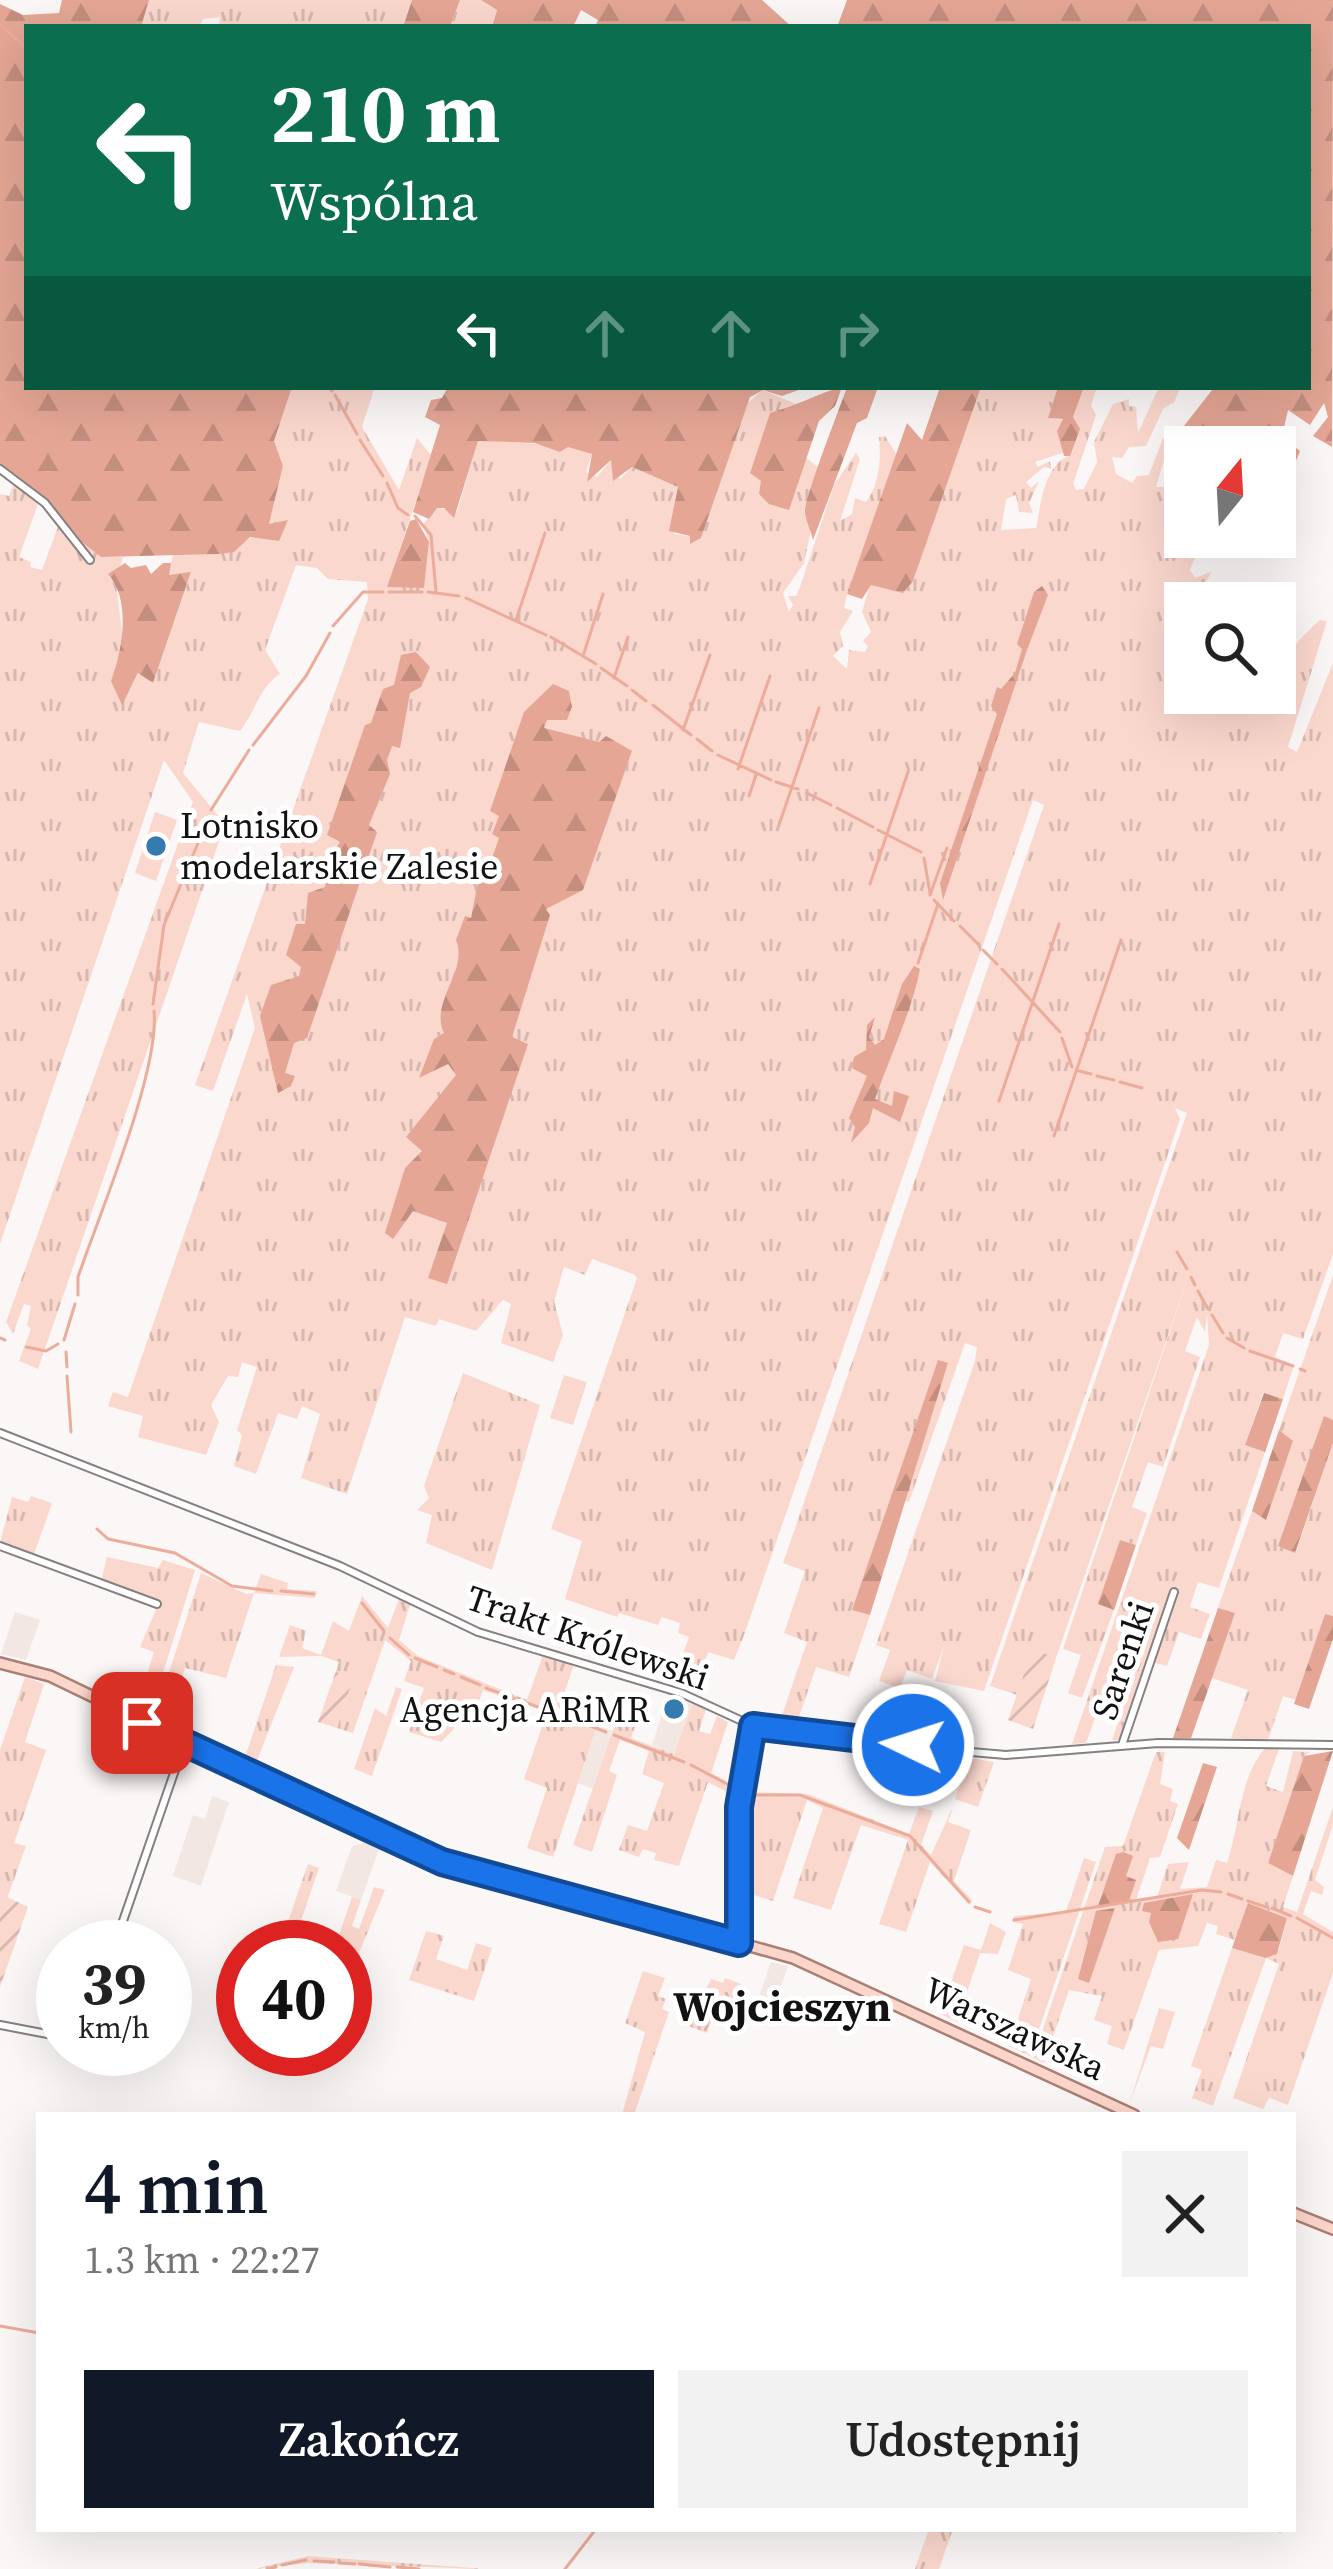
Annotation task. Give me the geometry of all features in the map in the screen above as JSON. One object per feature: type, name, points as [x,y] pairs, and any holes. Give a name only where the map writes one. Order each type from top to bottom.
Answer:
[{"type":"main road","name":"Warszawska","points":[[0,1663],[50,1676],[184,1744],[442,1862],[821,1969],[1128,2112]]},
{"type":"main road","points":[[1296,2214],[1333,2230]]},
{"type":"street","points":[[0,469],[45,502],[90,560]]},
{"type":"street","name":"Trakt Królewski","points":[[0,1433],[340,1566],[478,1632],[681,1693],[753,1726],[783,1726],[832,1740],[995,1754],[1121,1744],[1333,1745]]},
{"type":"street","points":[[0,1546],[157,1604]]},
{"type":"street","name":"Sarenki","points":[[1121,1744],[1174,1592]]},
{"type":"street","points":[[739,1943],[740,1798],[753,1726]]},
{"type":"street","points":[[123,1920],[184,1744]]},
{"type":"street","points":[[0,2025],[36,2032]]},
{"type":"shaded area","points":[[15,1612],[40,1620],[26,1660],[1,1654]]},
{"type":"shaded area","points":[[669,1694],[693,1702],[674,1754],[652,1745]]},
{"type":"shaded area","points":[[597,1726],[613,1731],[593,1789],[578,1783]]},
{"type":"shaded area","points":[[212,1796],[229,1802],[201,1886],[173,1876],[193,1815],[205,1819]]},
{"type":"shaded area","points":[[370,1842],[380,1846],[361,1900],[336,1891],[352,1846]]},
{"type":"shaded area","points":[[771,1962],[788,1966],[769,2021],[753,2015]]},
{"type":"green space","points":[[62,0],[149,0],[142,24],[24,24],[24,390],[291,390],[274,441],[283,466],[269,524],[288,520],[279,541],[250,537],[234,552],[218,554],[101,557],[70,533],[49,503],[0,466],[0,4],[23,15],[59,13]]},
{"type":"green space","points":[[149,0],[412,0],[404,24],[219,24],[220,17],[203,19],[200,24],[142,24]]},
{"type":"green space","points":[[412,0],[460,0],[451,24],[404,24]]},
{"type":"green space","points":[[460,0],[481,0],[497,10],[493,24],[451,24]]},
{"type":"green space","points":[[481,0],[762,0],[789,24],[596,24],[598,20],[581,10],[574,24],[493,24],[497,10]]},
{"type":"green space","points":[[847,0],[1333,0],[1332,447],[1313,436],[1328,417],[1324,403],[1310,425],[1288,410],[1284,426],[1184,426],[1212,390],[1311,390],[1311,24],[838,24]]},
{"type":"green space","points":[[291,390],[374,390],[362,427],[399,490],[417,438],[431,455],[388,586],[424,587],[429,542],[423,524],[437,508],[457,512],[478,440],[568,446],[592,454],[586,472],[597,477],[611,460],[620,479],[632,467],[678,487],[674,534],[701,538],[743,408],[762,390],[799,405],[794,487],[805,457],[818,467],[804,511],[811,530],[804,563],[783,593],[789,612],[793,605],[788,596],[796,596],[800,587],[834,485],[856,453],[860,459],[840,521],[852,514],[855,498],[866,502],[871,495],[879,471],[879,437],[885,436],[897,455],[847,594],[844,608],[853,611],[840,632],[843,646],[833,656],[847,669],[849,650],[865,652],[868,646],[863,641],[871,632],[862,612],[870,585],[913,581],[980,390],[1057,390],[1049,418],[1063,420],[1057,431],[1065,452],[1035,462],[1038,467],[1050,461],[1051,469],[1044,467],[1026,482],[1031,488],[1039,481],[1029,503],[1033,513],[1019,512],[1016,495],[1006,499],[1001,530],[1036,528],[1049,476],[1070,455],[1079,429],[1073,417],[1083,390],[1096,390],[1091,406],[1096,415],[1073,484],[1076,490],[1084,489],[1097,462],[1094,442],[1113,404],[1129,399],[1129,406],[1136,407],[1138,433],[1158,390],[1180,390],[1174,402],[1163,409],[1146,446],[1129,447],[1122,458],[1112,457],[1116,474],[1132,483],[1137,476],[1149,475],[1164,438],[1156,487],[1164,487],[1164,558],[1195,558],[1190,570],[1195,578],[1211,572],[1206,582],[1164,582],[1164,714],[1296,714],[1296,645],[1320,620],[1327,621],[1288,747],[1297,752],[1333,663],[1333,1254],[1303,1339],[1283,1333],[1275,1357],[1294,1365],[1283,1399],[1263,1393],[1245,1445],[1265,1452],[1219,1588],[1198,1582],[1190,1607],[1210,1614],[1201,1639],[1179,1632],[1167,1666],[1152,1662],[1126,1740],[1112,1740],[1138,1665],[1117,1657],[1086,1743],[1072,1744],[1209,1345],[1207,1313],[1205,1332],[1197,1317],[1185,1351],[1200,1357],[1163,1467],[1148,1462],[1132,1507],[1147,1513],[1136,1545],[1120,1540],[1099,1604],[1114,1610],[1082,1698],[1068,1693],[1081,1655],[1063,1649],[1190,1272],[1056,1658],[1033,1650],[1017,1695],[990,1686],[1187,1113],[1175,1108],[1180,1119],[984,1691],[935,1681],[944,1646],[932,1679],[907,1670],[900,1688],[879,1681],[890,1650],[876,1645],[975,1361],[977,1347],[965,1343],[909,1502],[902,1500],[948,1364],[938,1361],[853,1609],[870,1615],[849,1677],[816,1667],[796,1726],[780,1721],[807,1642],[784,1633],[805,1571],[783,1563],[1044,805],[1033,800],[744,1635],[734,1660],[708,1652],[695,1693],[672,1685],[689,1637],[678,1633],[680,1623],[662,1617],[658,1625],[619,1613],[617,1617],[565,1599],[582,1541],[551,1529],[637,1278],[633,1274],[592,1259],[585,1275],[564,1267],[554,1301],[563,1335],[553,1362],[501,1343],[511,1304],[503,1300],[476,1331],[439,1319],[436,1326],[405,1317],[347,1494],[301,1478],[320,1414],[302,1406],[297,1419],[278,1413],[256,1474],[234,1466],[242,1435],[237,1430],[257,1367],[242,1362],[238,1377],[228,1376],[211,1405],[219,1422],[206,1455],[138,1437],[143,1416],[108,1406],[113,1392],[128,1397],[255,1028],[247,994],[213,1091],[195,1085],[368,599],[367,582],[328,579],[317,568],[296,565],[265,650],[280,674],[267,685],[240,731],[199,722],[183,773],[225,824],[38,1369],[19,1361],[31,1329],[27,1325],[31,1306],[24,1304],[13,1334],[6,1322],[193,802],[164,760],[0,1244],[0,494],[9,496],[14,483],[39,501],[19,557],[31,562],[30,567],[42,570],[59,524],[101,557],[123,557],[116,583],[124,649],[111,681],[122,703],[139,673],[153,683],[191,573],[168,575],[173,555],[218,554],[275,526],[269,524],[283,466],[274,441]]},
{"type":"green space","points":[[446,390],[763,390],[750,397],[701,538],[690,544],[690,536],[669,531],[678,487],[632,467],[613,481],[611,460],[587,482],[592,454],[568,447],[560,452],[535,443],[478,441],[454,518],[444,508],[437,508],[429,519],[413,512],[440,425],[425,417],[431,400],[442,398]]},
{"type":"green space","points":[[763,390],[799,390],[782,396]]},
{"type":"green space","points":[[841,390],[835,406],[819,421],[789,510],[769,504],[759,494],[761,481],[750,473],[770,413]]},
{"type":"green space","points":[[846,390],[877,390],[867,418],[857,423],[813,540],[806,505]]},
{"type":"green space","points":[[939,390],[980,390],[913,581],[903,593],[871,585],[862,599],[847,594],[907,423],[922,440]]},
{"type":"green space","points":[[1057,390],[1083,390],[1073,417],[1080,429],[1070,456],[1064,456],[1057,431],[1063,419],[1048,418]]},
{"type":"green space","points":[[416,519],[429,542],[424,588],[387,587],[410,521]]},
{"type":"green space","points":[[125,563],[131,568],[146,565],[151,574],[163,563],[171,563],[169,575],[191,572],[153,683],[138,673],[122,705],[111,681],[119,655],[122,612],[108,574]]},
{"type":"green space","points":[[1042,586],[1048,595],[943,900],[940,883],[997,714],[991,706],[997,687],[1001,689],[1015,673],[1022,649],[1017,644],[1034,592]]},
{"type":"green space","points":[[416,652],[430,667],[421,687],[410,693],[400,748],[392,746],[387,760],[390,774],[369,825],[377,832],[307,1038],[294,1043],[285,1073],[295,1076],[291,1086],[278,1093],[260,1016],[271,985],[299,976],[301,967],[286,955],[296,924],[305,924],[308,893],[325,887],[330,856],[340,842],[327,835],[365,725],[371,723],[383,689],[394,685],[401,655]]},
{"type":"green space","points":[[553,684],[569,691],[572,707],[567,720],[547,720],[544,728],[599,742],[606,736],[632,751],[583,890],[546,909],[550,915],[512,1037],[528,1044],[447,1284],[428,1278],[447,1223],[413,1211],[393,1239],[385,1233],[405,1168],[422,1151],[406,1137],[456,1075],[448,1064],[419,1078],[434,1039],[444,1033],[441,1010],[458,963],[456,940],[465,916],[471,918],[481,867],[489,867],[499,838],[492,834],[499,816],[490,811],[524,712]]},
{"type":"green space","name":"Lotnisko modelarskie Zalesie","points":[[155,812],[177,820],[156,881],[135,873]]},
{"type":"green space","points":[[914,966],[920,969],[912,1001],[875,1099],[892,1106],[894,1091],[909,1096],[900,1122],[873,1108],[869,1123],[851,1143],[855,1127],[849,1118],[867,1076],[852,1068],[854,1057],[866,1050],[867,1025],[875,1017],[869,1037],[875,1045],[884,1039],[902,984]]},
{"type":"green space","points":[[1333,1275],[1333,1420],[1324,1416],[1296,1552],[1333,1443],[1333,1616],[1325,1614],[1296,1700],[1283,1696],[1268,1740],[1231,1738],[1248,1690],[1212,1678],[1234,1614],[1218,1608],[1252,1511],[1266,1519],[1293,1442],[1279,1430]]},
{"type":"green space","points":[[938,1360],[948,1363],[870,1615],[852,1610]]},
{"type":"green space","points":[[463,1373],[540,1405],[492,1570],[426,1543],[432,1515],[417,1510],[429,1498],[424,1486]]},
{"type":"green space","points":[[564,1375],[587,1382],[573,1425],[550,1418]]},
{"type":"green space","points":[[1264,1393],[1283,1399],[1265,1452],[1245,1445]]},
{"type":"green space","points":[[1324,1416],[1333,1420],[1333,1443],[1295,1553],[1278,1546]]},
{"type":"green space","points":[[1279,1430],[1293,1441],[1266,1520],[1252,1511]]},
{"type":"green space","points":[[31,1496],[52,1503],[33,1557],[0,1543],[12,1497],[28,1502]]},
{"type":"green space","points":[[1120,1540],[1136,1545],[1114,1610],[1098,1604]]},
{"type":"green space","points":[[107,1557],[158,1568],[163,1560],[195,1570],[149,1718],[136,1710],[154,1652],[140,1647],[158,1605],[101,1581]]},
{"type":"green space","points":[[201,1573],[246,1594],[254,1593],[226,1678],[185,1668],[178,1689],[165,1685]]},
{"type":"green space","points":[[261,1574],[288,1583],[287,1589],[317,1591],[315,1598],[254,1593]]},
{"type":"green space","points":[[362,1596],[388,1628],[399,1599],[410,1605],[399,1640],[418,1656],[527,1700],[543,1655],[574,1664],[558,1712],[597,1726],[553,1857],[527,1848],[547,1788],[524,1779],[547,1712],[483,1690],[475,1712],[461,1707],[453,1730],[441,1742],[409,1732],[424,1688],[404,1681],[411,1661],[385,1640],[353,1733],[337,1728],[351,1685],[336,1671],[339,1662],[321,1656],[279,1657],[290,1625],[306,1631],[302,1648],[321,1655],[333,1621],[349,1631]]},
{"type":"green space","points":[[1218,1608],[1235,1613],[1191,1738],[1173,1738]]},
{"type":"green space","points":[[1325,1614],[1333,1616],[1333,1639],[1309,1709],[1294,1704]]},
{"type":"green space","points":[[1033,1649],[1056,1658],[1033,1729],[1008,1720]]},
{"type":"green space","points":[[276,1665],[294,1667],[254,1768],[243,1763]]},
{"type":"green space","points":[[336,1671],[351,1685],[337,1728],[318,1722]]},
{"type":"green space","points":[[25,1677],[44,1684],[25,1742],[46,1750],[14,1843],[26,1846],[0,1918],[0,1750]]},
{"type":"green space","points":[[396,1687],[402,1689],[372,1776],[354,1769],[375,1708],[386,1716]]},
{"type":"green space","points":[[693,1702],[706,1709],[699,1731],[710,1734],[717,1716],[728,1722],[711,1773],[738,1787],[736,1797],[708,1782],[679,1866],[654,1860],[656,1853],[643,1849],[639,1857],[619,1850],[628,1825],[647,1831],[664,1783],[642,1774],[649,1751],[620,1740],[609,1771],[617,1775],[592,1852],[573,1845],[621,1708],[639,1715],[631,1738],[674,1754]]},
{"type":"green space","points":[[1265,1748],[1279,1749],[1266,1786],[1283,1792],[1293,1751],[1310,1752],[1304,1756],[1268,1863],[1293,1876],[1283,1907],[1297,1912],[1333,1807],[1333,1825],[1315,1880],[1324,1887],[1322,1895],[1311,1891],[1303,1914],[1333,1932],[1333,1973],[1288,2105],[1269,2098],[1263,2109],[1233,2098],[1279,1964],[1266,1958],[1213,2106],[1192,2098],[1202,2070],[1191,2066],[1232,1948],[1264,1958],[1279,1950],[1287,1918],[1249,1903],[1235,1940],[1216,1934],[1218,1926],[1207,1923],[1198,1946],[1159,1950],[1124,2050],[1107,2044],[1112,2026],[1094,2020],[1102,1996],[1069,1990],[1044,2063],[1033,2058],[1105,1847],[1123,1846],[1156,1752],[1165,1752],[1160,1784],[1173,1789],[1170,1801],[1178,1804],[1160,1857],[1150,1858],[1136,1900],[1157,1897],[1168,1864],[1189,1862],[1180,1889],[1207,1887],[1216,1860],[1227,1863],[1245,1789]]},
{"type":"green space","points":[[1333,1751],[1293,1876],[1268,1863],[1304,1756]]},
{"type":"green space","points":[[970,1758],[994,1762],[978,1807],[955,1799]]},
{"type":"green space","points":[[1203,1763],[1217,1767],[1189,1850],[1177,1838]]},
{"type":"green space","points":[[745,1792],[808,1794],[909,1834],[919,1807],[933,1811],[921,1845],[931,1855],[952,1809],[948,1822],[971,1830],[954,1881],[972,1900],[970,1905],[930,1862],[906,1932],[879,1924],[908,1840],[861,1825],[831,1910],[793,1898],[823,1808],[807,1800],[773,1901],[754,1895],[746,1919]]},
{"type":"green space","points":[[1116,1854],[1133,1856],[1126,1876],[1136,1880],[1129,1901],[1098,1906]]},
{"type":"green space","points":[[1084,1858],[1096,1862],[1030,2056],[1009,2046],[1031,1979],[1008,1970],[1023,1924],[1012,1922],[1014,1916],[1066,1912]]},
{"type":"green space","points":[[308,1864],[319,1868],[301,1920],[288,1920]]},
{"type":"green space","points":[[374,1887],[385,1890],[372,1922],[362,1920]]},
{"type":"green space","points":[[1193,1894],[1178,1939],[1158,1942],[1149,1922],[1151,1913],[1142,1911],[1144,1903]]},
{"type":"green space","points":[[7,1897],[28,1907],[0,1987],[0,1918]]},
{"type":"green space","points":[[352,1897],[361,1900],[354,1920],[344,1920]]},
{"type":"green space","points":[[1248,1903],[1287,1918],[1277,1954],[1265,1958],[1232,1948]]},
{"type":"green space","points":[[1115,1908],[1089,1983],[1078,1979],[1096,1911]]},
{"type":"green space","points":[[990,1923],[1006,1932],[998,1954],[980,1953],[957,2022],[940,2014],[964,1945],[981,1950]]},
{"type":"green space","points":[[426,1931],[444,1936],[436,1959],[467,1970],[476,1943],[492,1948],[474,2001],[409,1980]]},
{"type":"green space","points":[[643,1971],[665,1978],[658,1996],[666,1999],[662,2009],[669,2012],[635,2112],[623,2112],[645,2032],[625,2023]]},
{"type":"green space","points":[[725,1978],[741,1984],[727,2021],[713,2016],[707,2033],[683,2024],[687,1994],[701,1999],[711,1979],[723,1983]]},
{"type":"green space","points":[[1159,2008],[1175,2012],[1163,2049],[1151,2046],[1129,2105]]},
{"type":"green space","points":[[928,2532],[952,2532],[939,2569],[915,2569]]},
{"type":"green space","points":[[308,2556],[485,2569],[308,2563],[255,2569]]},
{"type":"waterway","points":[[0,24],[24,46]]},
{"type":"waterway","points":[[335,395],[357,434]]},
{"type":"waterway","points":[[360,440],[383,476]]},
{"type":"waterway","points":[[387,483],[398,508],[408,515]]},
{"type":"waterway","points":[[415,516],[431,535],[436,592]]},
{"type":"waterway","points":[[516,620],[545,533]]},
{"type":"waterway","points":[[333,626],[363,592],[383,592]]},
{"type":"waterway","points":[[389,592],[422,592]]},
{"type":"waterway","points":[[428,592],[459,596]]},
{"type":"waterway","points":[[583,656],[603,594]]},
{"type":"waterway","points":[[466,598],[546,635]]},
{"type":"waterway","points":[[253,745],[306,676],[330,633]]},
{"type":"waterway","points":[[551,637],[596,664]]},
{"type":"waterway","points":[[614,678],[628,637]]},
{"type":"waterway","points":[[683,730],[710,655]]},
{"type":"waterway","points":[[601,668],[627,686]]},
{"type":"waterway","points":[[738,769],[770,676]]},
{"type":"waterway","points":[[632,690],[646,701]]},
{"type":"waterway","points":[[653,705],[691,735]]},
{"type":"waterway","points":[[780,822],[819,708]]},
{"type":"waterway","points":[[697,739],[712,751]]},
{"type":"waterway","points":[[211,810],[249,750]]},
{"type":"waterway","points":[[718,755],[771,780]]},
{"type":"waterway","points":[[870,884],[908,772]]},
{"type":"waterway","points":[[749,796],[756,775]]},
{"type":"waterway","points":[[776,782],[798,789]]},
{"type":"waterway","points":[[807,793],[831,805]]},
{"type":"waterway","points":[[837,808],[873,827]]},
{"type":"waterway","points":[[153,1004],[164,925],[208,819]]},
{"type":"waterway","points":[[878,830],[921,852]]},
{"type":"waterway","points":[[930,895],[947,848]]},
{"type":"waterway","points":[[924,858],[930,893]]},
{"type":"waterway","points":[[934,900],[954,921]]},
{"type":"waterway","points":[[918,963],[938,904]]},
{"type":"waterway","points":[[999,1101],[1059,924]]},
{"type":"waterway","points":[[960,926],[979,945]]},
{"type":"waterway","points":[[1054,1136],[1121,940]]},
{"type":"waterway","points":[[983,950],[997,964]]},
{"type":"waterway","points":[[1002,969],[1060,1032]]},
{"type":"waterway","points":[[78,1295],[78,1277],[148,1069],[154,1011]]},
{"type":"waterway","points":[[1062,1038],[1072,1067]]},
{"type":"waterway","points":[[1079,1071],[1091,1074]]},
{"type":"waterway","points":[[1097,1076],[1114,1080]]},
{"type":"waterway","points":[[1120,1082],[1142,1088]]},
{"type":"waterway","points":[[1177,1252],[1187,1269]]},
{"type":"waterway","points":[[1191,1277],[1195,1285]]},
{"type":"waterway","points":[[1198,1291],[1208,1309]]},
{"type":"waterway","points":[[64,1340],[75,1304]]},
{"type":"waterway","points":[[1212,1315],[1223,1333]]},
{"type":"waterway","points":[[0,1338],[5,1340]]},
{"type":"waterway","points":[[1227,1338],[1244,1348]]},
{"type":"waterway","points":[[26,1347],[46,1351],[58,1344]]},
{"type":"waterway","points":[[1250,1351],[1293,1366]]},
{"type":"waterway","points":[[66,1352],[67,1367]]},
{"type":"waterway","points":[[1300,1369],[1305,1371]]},
{"type":"waterway","points":[[67,1376],[71,1432]]},
{"type":"waterway","points":[[97,1529],[108,1539],[175,1553],[232,1586],[272,1591]]},
{"type":"waterway","points":[[281,1591],[314,1594]]},
{"type":"waterway","points":[[362,1603],[384,1631]]},
{"type":"waterway","points":[[390,1638],[409,1655]]},
{"type":"waterway","points":[[415,1658],[437,1667]]},
{"type":"waterway","points":[[444,1670],[454,1674]]},
{"type":"waterway","points":[[461,1677],[480,1685]]},
{"type":"waterway","points":[[486,1688],[582,1723]]},
{"type":"waterway","points":[[588,1725],[606,1732]]},
{"type":"waterway","points":[[614,1735],[684,1762]]},
{"type":"waterway","points":[[691,1765],[748,1795],[800,1795],[910,1836],[969,1902]]},
{"type":"waterway","points":[[1014,1920],[1202,1890],[1221,1892]]},
{"type":"waterway","points":[[1228,1894],[1242,1899]]},
{"type":"waterway","points":[[1248,1901],[1266,1907]]},
{"type":"waterway","points":[[975,1907],[990,1912]]},
{"type":"waterway","points":[[1272,1908],[1291,1916]]},
{"type":"waterway","points":[[1297,1918],[1333,1938]]},
{"type":"waterway","points":[[0,2326],[36,2332]]},
{"type":"waterway","points":[[565,2569],[594,2532]]},
{"type":"waterway","points":[[282,2565],[306,2560]]},
{"type":"waterway","points":[[314,2561],[334,2562]]},
{"type":"waterway","points":[[339,2563],[355,2564]]},
{"type":"waterway","points":[[359,2564],[390,2567]]},
{"type":"waterway","points":[[267,2569],[276,2567]]},
{"type":"waterway","points":[[397,2567],[419,2569]]},
{"type":"place","name":"Lotnisko modelarskie Zalesie","points":[[156,846]]},
{"type":"place","name":"Agencja ARiMR","points":[[674,1709]]},
{"type":"district","name":"Wojcieszyn","points":[[782,2006]]},
{"type":"route","points":[[142,1723],[416,1853],[739,1943],[739,1807],[753,1726],[783,1726],[832,1740],[913,1745]]}]
